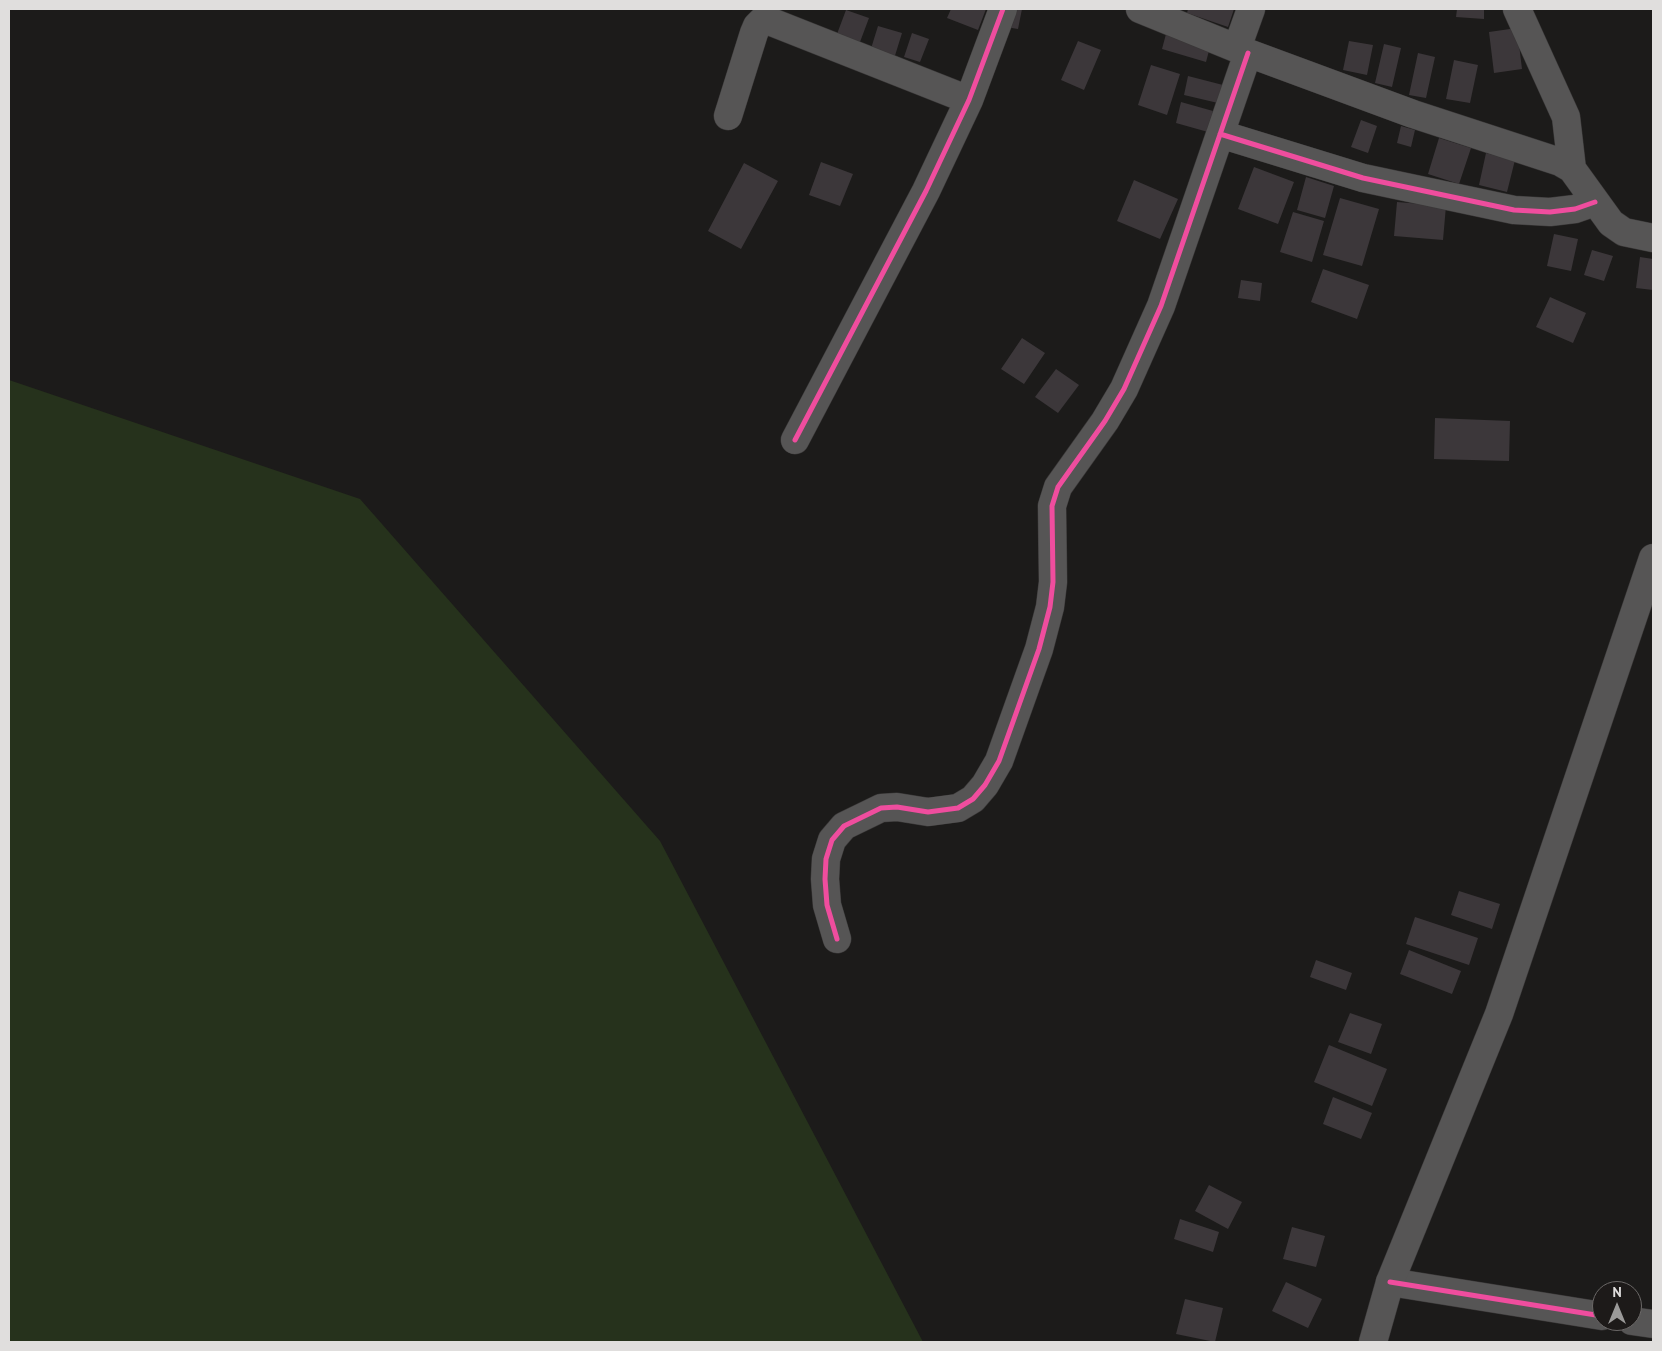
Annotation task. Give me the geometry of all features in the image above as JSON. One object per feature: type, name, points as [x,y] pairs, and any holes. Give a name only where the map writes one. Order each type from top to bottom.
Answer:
[{"type":"street","points":[[795,440],[926,192],[969,100],[1003,9]]},
{"type":"street","points":[[1140,9],[1242,50],[1413,114],[1537,153],[1572,169]]},
{"type":"street","points":[[837,939],[827,906],[825,872],[826,858],[832,840],[844,826],[881,808],[896,807],[928,812],[958,808],[973,798],[985,786],[999,761],[1040,649],[1050,606],[1052,582],[1052,506],[1058,487],[1124,389],[1161,306],[1220,134],[1242,50],[1250,9]]},
{"type":"street","points":[[1517,9],[1566,117],[1572,169],[1611,223],[1624,232],[1653,238]]},
{"type":"street","points":[[728,116],[754,33],[762,21],[769,21],[969,100]]},
{"type":"street","points":[[1220,134],[1363,178],[1514,210],[1550,212],[1575,209],[1595,202]]},
{"type":"street","points":[[1373,1342],[1390,1282],[1499,1014],[1653,558]]},
{"type":"street","points":[[1390,1282],[1592,1314]]},
{"type":"green space","points":[[9,380],[360,499],[660,841],[923,1342],[9,1342]]},
{"type":"building","points":[[951,9],[986,9],[978,30],[947,18]]},
{"type":"building","points":[[1010,9],[1022,9],[1018,29],[1006,27]]},
{"type":"building","points":[[1188,9],[1234,9],[1228,27],[1187,13]]},
{"type":"building","points":[[1457,9],[1484,9],[1484,19],[1456,17]]},
{"type":"building","points":[[846,10],[869,18],[857,50],[834,42]]},
{"type":"building","points":[[878,26],[902,33],[893,62],[869,55]]},
{"type":"building","points":[[1517,28],[1522,69],[1494,73],[1489,32]]},
{"type":"building","points":[[912,33],[929,39],[920,62],[904,57]]},
{"type":"building","points":[[1166,34],[1210,47],[1206,62],[1162,49]]},
{"type":"building","points":[[1078,41],[1101,50],[1084,90],[1061,80]]},
{"type":"building","points":[[1349,41],[1373,45],[1367,75],[1343,70]]},
{"type":"building","points":[[1384,44],[1401,48],[1392,87],[1375,83]]},
{"type":"building","points":[[1418,53],[1435,57],[1426,98],[1409,95]]},
{"type":"building","points":[[1454,60],[1478,65],[1470,103],[1446,99]]},
{"type":"building","points":[[1151,65],[1180,74],[1167,115],[1138,105]]},
{"type":"building","points":[[1188,76],[1223,85],[1218,103],[1184,95]]},
{"type":"building","points":[[1181,102],[1213,111],[1208,132],[1176,123]]},
{"type":"building","points":[[1361,120],[1377,126],[1368,153],[1351,147]]},
{"type":"building","points":[[1401,126],[1415,130],[1411,147],[1397,143]]},
{"type":"building","points":[[1439,138],[1471,148],[1459,184],[1428,174]]},
{"type":"building","points":[[1486,153],[1515,160],[1507,192],[1479,185]]},
{"type":"building","points":[[821,162],[853,174],[840,206],[809,195]]},
{"type":"building","points":[[744,163],[778,181],[741,249],[708,231]]},
{"type":"building","points":[[1254,167],[1294,182],[1278,224],[1238,209]]},
{"type":"building","points":[[1306,177],[1334,186],[1325,218],[1297,210]]},
{"type":"building","points":[[1134,180],[1178,199],[1160,239],[1117,221]]},
{"type":"building","points":[[1340,198],[1379,209],[1362,266],[1323,255]]},
{"type":"building","points":[[1397,202],[1446,206],[1443,240],[1394,236]]},
{"type":"building","points":[[1293,212],[1324,221],[1312,262],[1280,252]]},
{"type":"building","points":[[1554,234],[1578,239],[1571,271],[1547,266]]},
{"type":"building","points":[[1592,250],[1613,256],[1604,281],[1584,275]]},
{"type":"building","points":[[1640,257],[1653,259],[1653,290],[1636,288]]},
{"type":"building","points":[[1323,269],[1369,285],[1357,319],[1311,302]]},
{"type":"building","points":[[1241,280],[1262,283],[1260,301],[1238,298]]},
{"type":"building","points":[[1550,297],[1586,313],[1573,343],[1536,327]]},
{"type":"building","points":[[1022,338],[1045,353],[1024,384],[1001,369]]},
{"type":"building","points":[[1056,369],[1079,385],[1058,413],[1035,397]]},
{"type":"building","points":[[1435,418],[1510,421],[1509,461],[1434,459]]},
{"type":"building","points":[[1459,891],[1500,904],[1492,929],[1451,915]]},
{"type":"building","points":[[1415,917],[1478,938],[1469,965],[1406,944]]},
{"type":"building","points":[[1409,950],[1461,971],[1452,994],[1400,974]]},
{"type":"building","points":[[1316,960],[1352,973],[1346,990],[1310,977]]},
{"type":"building","points":[[1350,1013],[1382,1024],[1371,1054],[1338,1042]]},
{"type":"building","points":[[1329,1045],[1387,1069],[1372,1106],[1314,1082]]},
{"type":"building","points":[[1333,1097],[1372,1113],[1361,1139],[1323,1124]]},
{"type":"building","points":[[1209,1185],[1242,1202],[1228,1229],[1195,1211]]},
{"type":"building","points":[[1180,1219],[1219,1232],[1213,1252],[1174,1239]]},
{"type":"building","points":[[1292,1227],[1325,1236],[1316,1267],[1283,1259]]},
{"type":"building","points":[[1286,1282],[1322,1299],[1308,1328],[1272,1311]]},
{"type":"building","points":[[1185,1299],[1223,1308],[1215,1342],[1176,1334]]},
{"type":"cycle path","points":[[795,440],[926,191],[969,100],[1003,9]]},
{"type":"cycle path","points":[[837,939],[827,905],[826,859],[832,840],[844,826],[881,808],[897,807],[928,812],[958,808],[973,799],[985,785],[999,761],[1039,649],[1050,607],[1053,582],[1052,506],[1058,487],[1105,421],[1124,389],[1161,306],[1248,53]]},
{"type":"cycle path","points":[[1220,134],[1363,178],[1514,210],[1550,212],[1575,209],[1595,202]]},
{"type":"cycle path","points":[[1390,1282],[1592,1314]]}]
